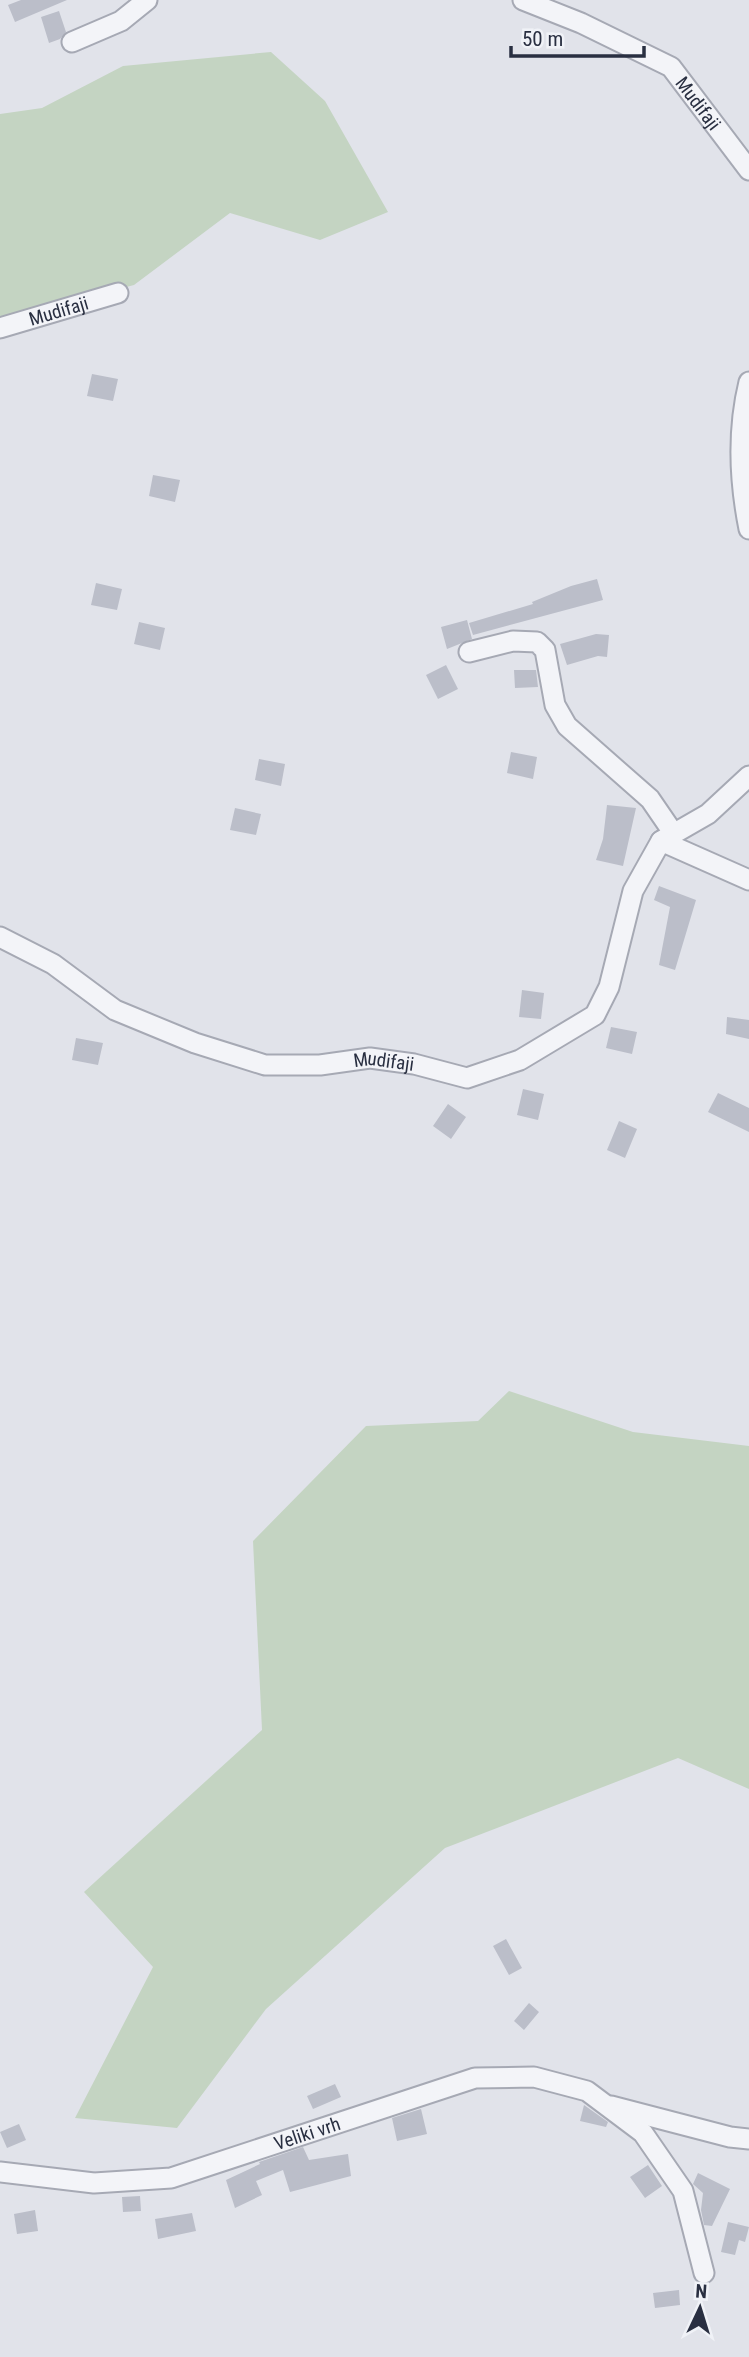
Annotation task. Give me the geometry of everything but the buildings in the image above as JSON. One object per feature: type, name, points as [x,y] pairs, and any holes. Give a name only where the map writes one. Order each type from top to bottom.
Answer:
[{"type":"street","points":[[72,43],[121,21],[147,0]]},
{"type":"street","name":"Mudifaji","points":[[523,0],[581,23],[671,67],[749,170]]},
{"type":"street","name":"Mudifaji","points":[[0,328],[118,293]]},
{"type":"street","points":[[749,382],[740,418],[741,491],[749,529]]},
{"type":"street","points":[[469,652],[513,641],[537,642],[545,650],[555,705],[567,726],[650,800],[667,837],[749,880]]},
{"type":"street","points":[[667,837],[708,814],[749,776]]},
{"type":"street","name":"Mudifaji","points":[[0,937],[53,964],[116,1010],[195,1043],[265,1065],[320,1065],[370,1058],[414,1064],[467,1078],[520,1060],[595,1015],[609,987],[633,891],[667,837]]},
{"type":"street","name":"Veliki vrh","points":[[0,2172],[94,2183],[171,2178],[475,2078],[534,2077],[587,2091],[643,2133],[682,2191],[704,2273]]},
{"type":"street","name":"Veliki vrh","points":[[606,2106],[730,2137],[749,2139]]},
{"type":"green space","points":[[271,52],[325,101],[388,212],[320,240],[230,213],[134,285],[0,320],[0,114],[42,108],[123,66]]},
{"type":"green space","points":[[509,1391],[633,1432],[749,1446],[749,1789],[678,1758],[445,1848],[266,2009],[177,2128],[75,2118],[153,1967],[84,1892],[262,1730],[253,1541],[366,1426],[478,1421]]}]
